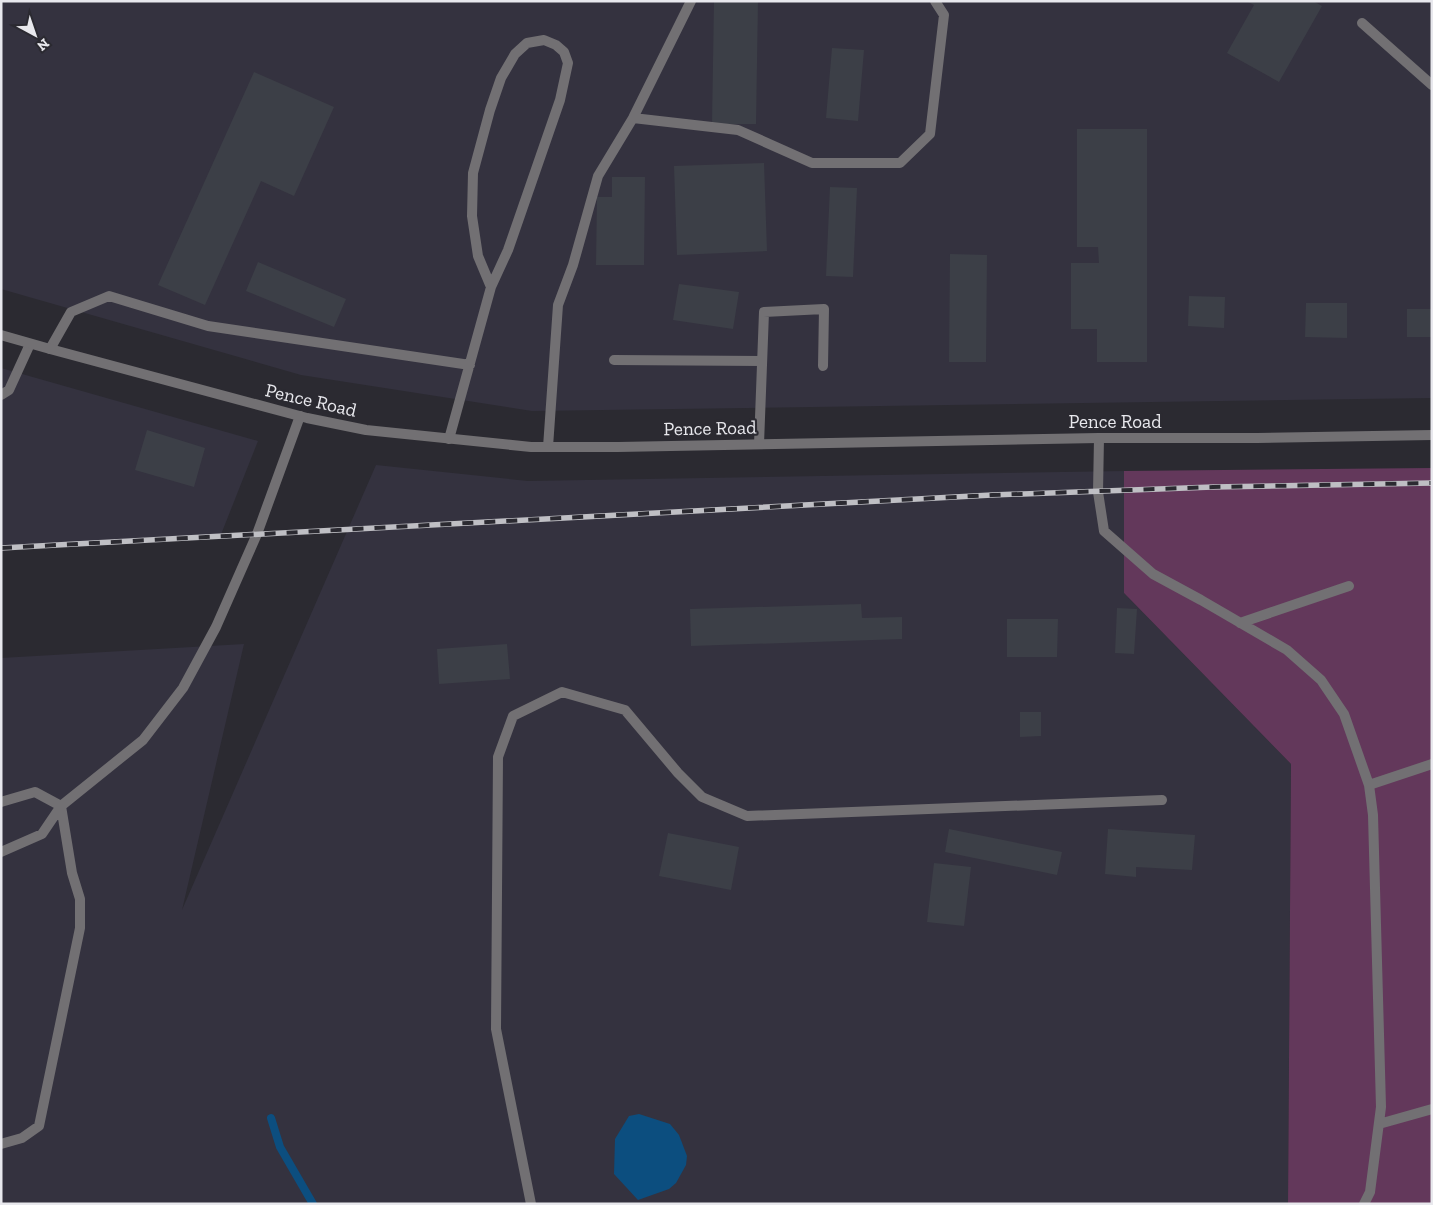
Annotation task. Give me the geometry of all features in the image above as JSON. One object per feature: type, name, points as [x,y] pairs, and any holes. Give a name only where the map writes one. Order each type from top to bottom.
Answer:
[{"type":"street","points":[[548,447],[558,304],[572,265],[598,176],[633,118],[691,1]]},
{"type":"street","points":[[633,118],[738,130],[812,163],[900,163],[930,134],[944,15],[936,1]]},
{"type":"street","points":[[1362,23],[1432,85]]},
{"type":"street","points":[[449,439],[491,287],[508,250],[560,100],[568,63],[564,52],[556,45],[544,40],[527,43],[515,54],[501,78],[490,110],[474,173],[472,216],[478,256],[491,287]]},
{"type":"street","points":[[50,349],[71,312],[109,296],[208,326],[470,366]]},
{"type":"street","points":[[759,444],[764,312],[824,310],[823,366]]},
{"type":"street","name":"Pence Road","points":[[1,335],[300,416],[366,430],[548,447],[1099,438],[1432,436]]},
{"type":"street","points":[[1,395],[9,390],[30,344]]},
{"type":"street","points":[[614,360],[762,361]]},
{"type":"street","points":[[1,852],[42,834],[61,806],[143,740],[183,688],[216,627],[257,534],[300,416]]},
{"type":"street","points":[[1099,438],[1098,492],[1104,531],[1153,574],[1286,650],[1321,680],[1344,714],[1369,785],[1373,815],[1381,1107],[1370,1192],[1364,1204]]},
{"type":"street","points":[[1240,623],[1349,586]]},
{"type":"street","points":[[531,1204],[496,1029],[498,757],[513,716],[562,692],[624,710],[702,797],[747,816],[1162,800]]},
{"type":"street","points":[[1369,785],[1432,764]]},
{"type":"street","points":[[1,802],[35,792],[61,806]]},
{"type":"street","points":[[1,1144],[22,1138],[39,1126],[80,928],[80,899],[72,873],[61,806]]},
{"type":"street","points":[[1379,1124],[1432,1109]]},
{"type":"shaded area","points":[[1,1],[1432,1],[1432,398],[532,411],[301,375],[1,289]]},
{"type":"shaded area","points":[[1,368],[258,441],[220,537],[1,547]]},
{"type":"shaded area","points":[[376,465],[528,481],[1124,471],[1124,593],[1291,764],[1288,1204],[1,1204],[1,658],[244,644],[182,910]]},
{"type":"shaded area","points":[[1432,468],[1432,1204],[1288,1204],[1291,764],[1124,593],[1124,471]]},
{"type":"water","points":[[639,1114],[670,1124],[679,1135],[687,1156],[686,1165],[676,1183],[669,1189],[638,1200],[614,1174],[615,1139],[629,1116]]},
{"type":"building","points":[[714,1],[758,1],[756,124],[712,124]]},
{"type":"building","points":[[1246,1],[1313,1],[1322,6],[1279,82],[1227,53],[1254,5]]},
{"type":"building","points":[[832,48],[864,50],[858,121],[826,118]]},
{"type":"building","points":[[254,72],[334,107],[294,196],[261,181],[205,305],[158,285]]},
{"type":"building","points":[[1077,129],[1147,129],[1147,362],[1097,362],[1097,329],[1071,329],[1071,263],[1099,263],[1098,247],[1077,247]]},
{"type":"building","points":[[764,163],[767,251],[677,255],[674,166]]},
{"type":"building","points":[[612,177],[645,177],[644,265],[596,265],[597,197],[612,197]]},
{"type":"building","points":[[830,187],[857,188],[853,277],[826,276]]},
{"type":"building","points":[[950,254],[987,255],[986,362],[949,362]]},
{"type":"building","points":[[258,262],[346,299],[334,327],[246,291]]},
{"type":"building","points":[[679,284],[739,292],[733,329],[673,320]]},
{"type":"building","points":[[1189,296],[1225,297],[1224,328],[1188,326]]},
{"type":"building","points":[[1306,303],[1347,303],[1347,338],[1305,337]]},
{"type":"building","points":[[1407,309],[1432,309],[1432,337],[1407,337]]},
{"type":"building","points":[[147,430],[205,448],[194,487],[135,470]]},
{"type":"building","points":[[861,604],[862,618],[902,617],[902,639],[691,646],[690,609]]},
{"type":"building","points":[[1117,608],[1137,609],[1134,654],[1115,653]]},
{"type":"building","points":[[1007,619],[1058,619],[1057,657],[1007,657]]},
{"type":"building","points":[[507,644],[510,679],[439,684],[437,649]]},
{"type":"building","points":[[1020,712],[1041,712],[1041,736],[1020,737]]},
{"type":"building","points":[[949,829],[1062,852],[1057,875],[945,852]]},
{"type":"building","points":[[1108,829],[1195,835],[1192,870],[1136,867],[1136,877],[1105,874]]},
{"type":"building","points":[[668,833],[739,847],[731,890],[659,876]]},
{"type":"building","points":[[934,863],[971,867],[964,926],[927,922]]},
{"type":"waterway","points":[[271,1118],[280,1147],[313,1204]]},
{"type":"railway","points":[[1,548],[992,495],[1213,487],[1432,483]]}]
